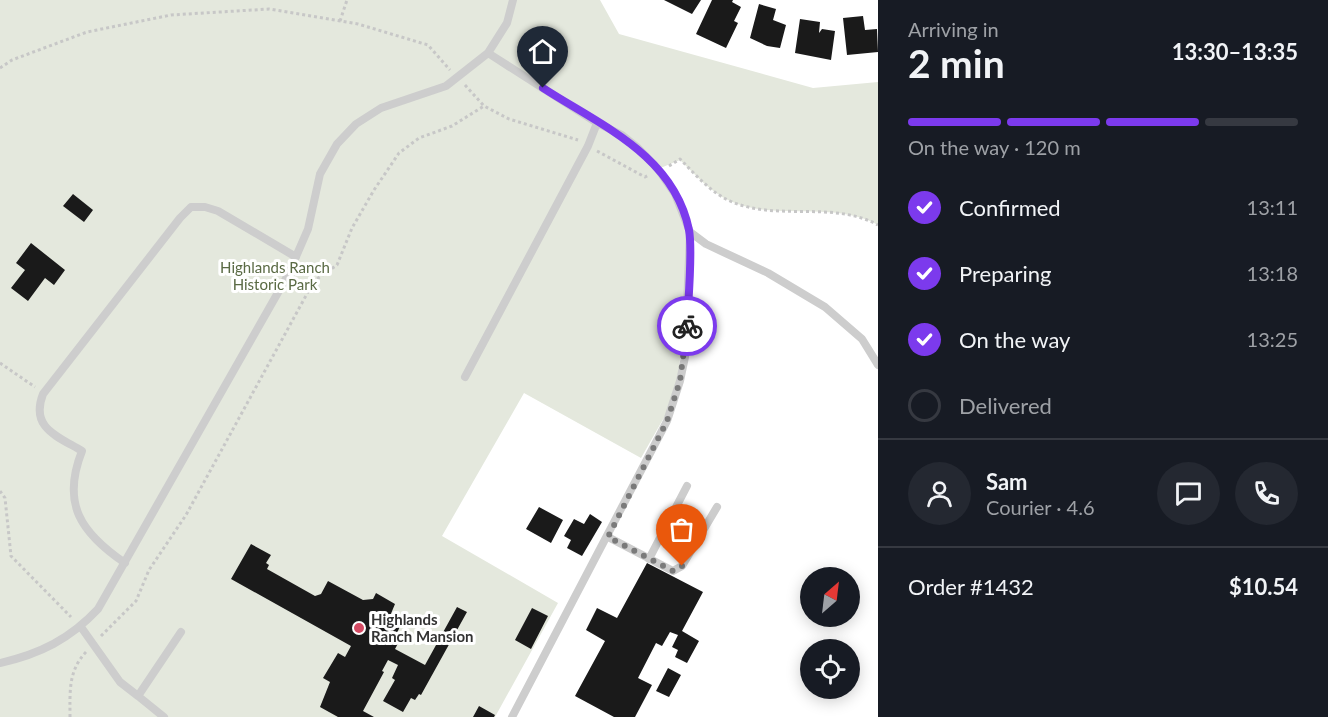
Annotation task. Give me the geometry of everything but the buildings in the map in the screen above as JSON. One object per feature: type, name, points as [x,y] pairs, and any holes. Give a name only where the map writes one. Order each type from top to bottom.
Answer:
[{"type":"lane","points":[[0,663],[38,653],[60,642],[81,627],[98,609],[296,257],[308,229],[320,174],[337,144],[350,131],[381,108],[446,86],[488,53],[507,23],[513,0]]},
{"type":"lane","points":[[488,53],[597,123],[622,135],[658,169],[675,194],[690,232],[687,324],[680,381],[667,421],[512,717]]},
{"type":"lane","points":[[465,377],[588,146],[597,123]]},
{"type":"lane","points":[[125,563],[99,546],[76,514],[75,470],[82,451],[49,431],[40,420],[38,407],[43,394],[191,207],[205,207],[218,212],[296,257]]},
{"type":"lane","points":[[690,232],[706,244],[768,273],[825,307],[862,339],[878,365]]},
{"type":"lane","points":[[649,558],[687,486]]},
{"type":"lane","points":[[608,537],[673,571],[682,566],[717,507]]},
{"type":"lane","points":[[81,627],[120,682],[164,717]]},
{"type":"lane","points":[[138,696],[181,632]]},
{"type":"path","points":[[340,21],[347,0]]},
{"type":"path","points":[[69,717],[69,685],[76,662],[136,601],[148,570],[177,529],[314,281],[337,265],[352,228],[374,189],[399,153],[419,138],[452,126],[484,106]]},
{"type":"path","points":[[0,363],[43,394]]},
{"type":"path","points":[[0,491],[4,498],[11,556],[81,627]]},
{"type":"green space","name":"Highlands Ranch Historic Park","points":[[0,0],[600,0],[619,34],[813,88],[878,82],[878,225],[842,214],[748,207],[716,193],[680,160],[658,169],[690,232],[679,371],[670,407],[641,458],[524,393],[442,536],[558,603],[495,717],[0,717]]},
{"type":"way so far","points":[[682,566],[673,571],[608,537],[667,421],[680,381],[685,357],[687,326]]},
{"type":"place","name":"Highlands Ranch Mansion","points":[[359,628]]},
{"type":"route","points":[[543,88],[597,123],[622,135],[637,147],[658,169],[675,194],[690,232],[687,326]]}]
